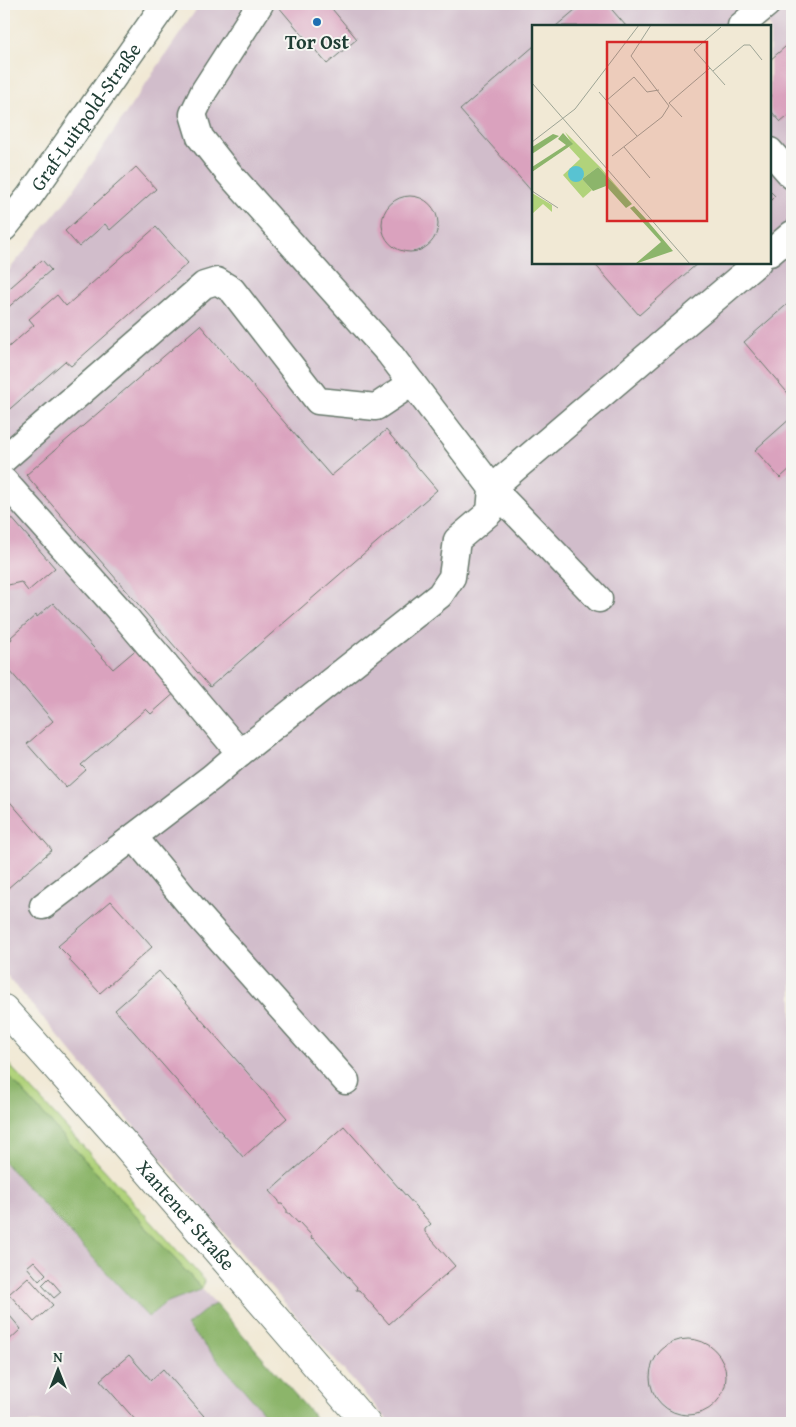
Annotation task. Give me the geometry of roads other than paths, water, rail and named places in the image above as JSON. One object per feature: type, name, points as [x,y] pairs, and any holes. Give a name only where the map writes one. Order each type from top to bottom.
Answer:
[{"type":"main road","name":"Xantener Straße","points":[[4,1009],[122,1141],[366,1423]]},
{"type":"street","name":"Graf-Luitpold-Straße","points":[[4,228],[29,197],[165,4]]},
{"type":"street","points":[[260,4],[208,83],[193,114],[200,137],[226,170],[389,353],[492,488],[599,600]]},
{"type":"street","points":[[742,25],[767,4]]},
{"type":"street","points":[[771,152],[792,176]]},
{"type":"street","points":[[771,252],[792,234]]},
{"type":"street","points":[[43,906],[212,777],[440,595],[452,577],[456,540],[490,512],[492,488],[756,264]]},
{"type":"street","points":[[4,459],[204,284],[217,281],[232,290],[318,402],[376,407],[412,383]]},
{"type":"street","points":[[4,481],[122,612],[240,753]]},
{"type":"street","points":[[134,837],[200,917],[346,1081]]},
{"type":"place","name":"Tor Ost","points":[[317,22]]}]
